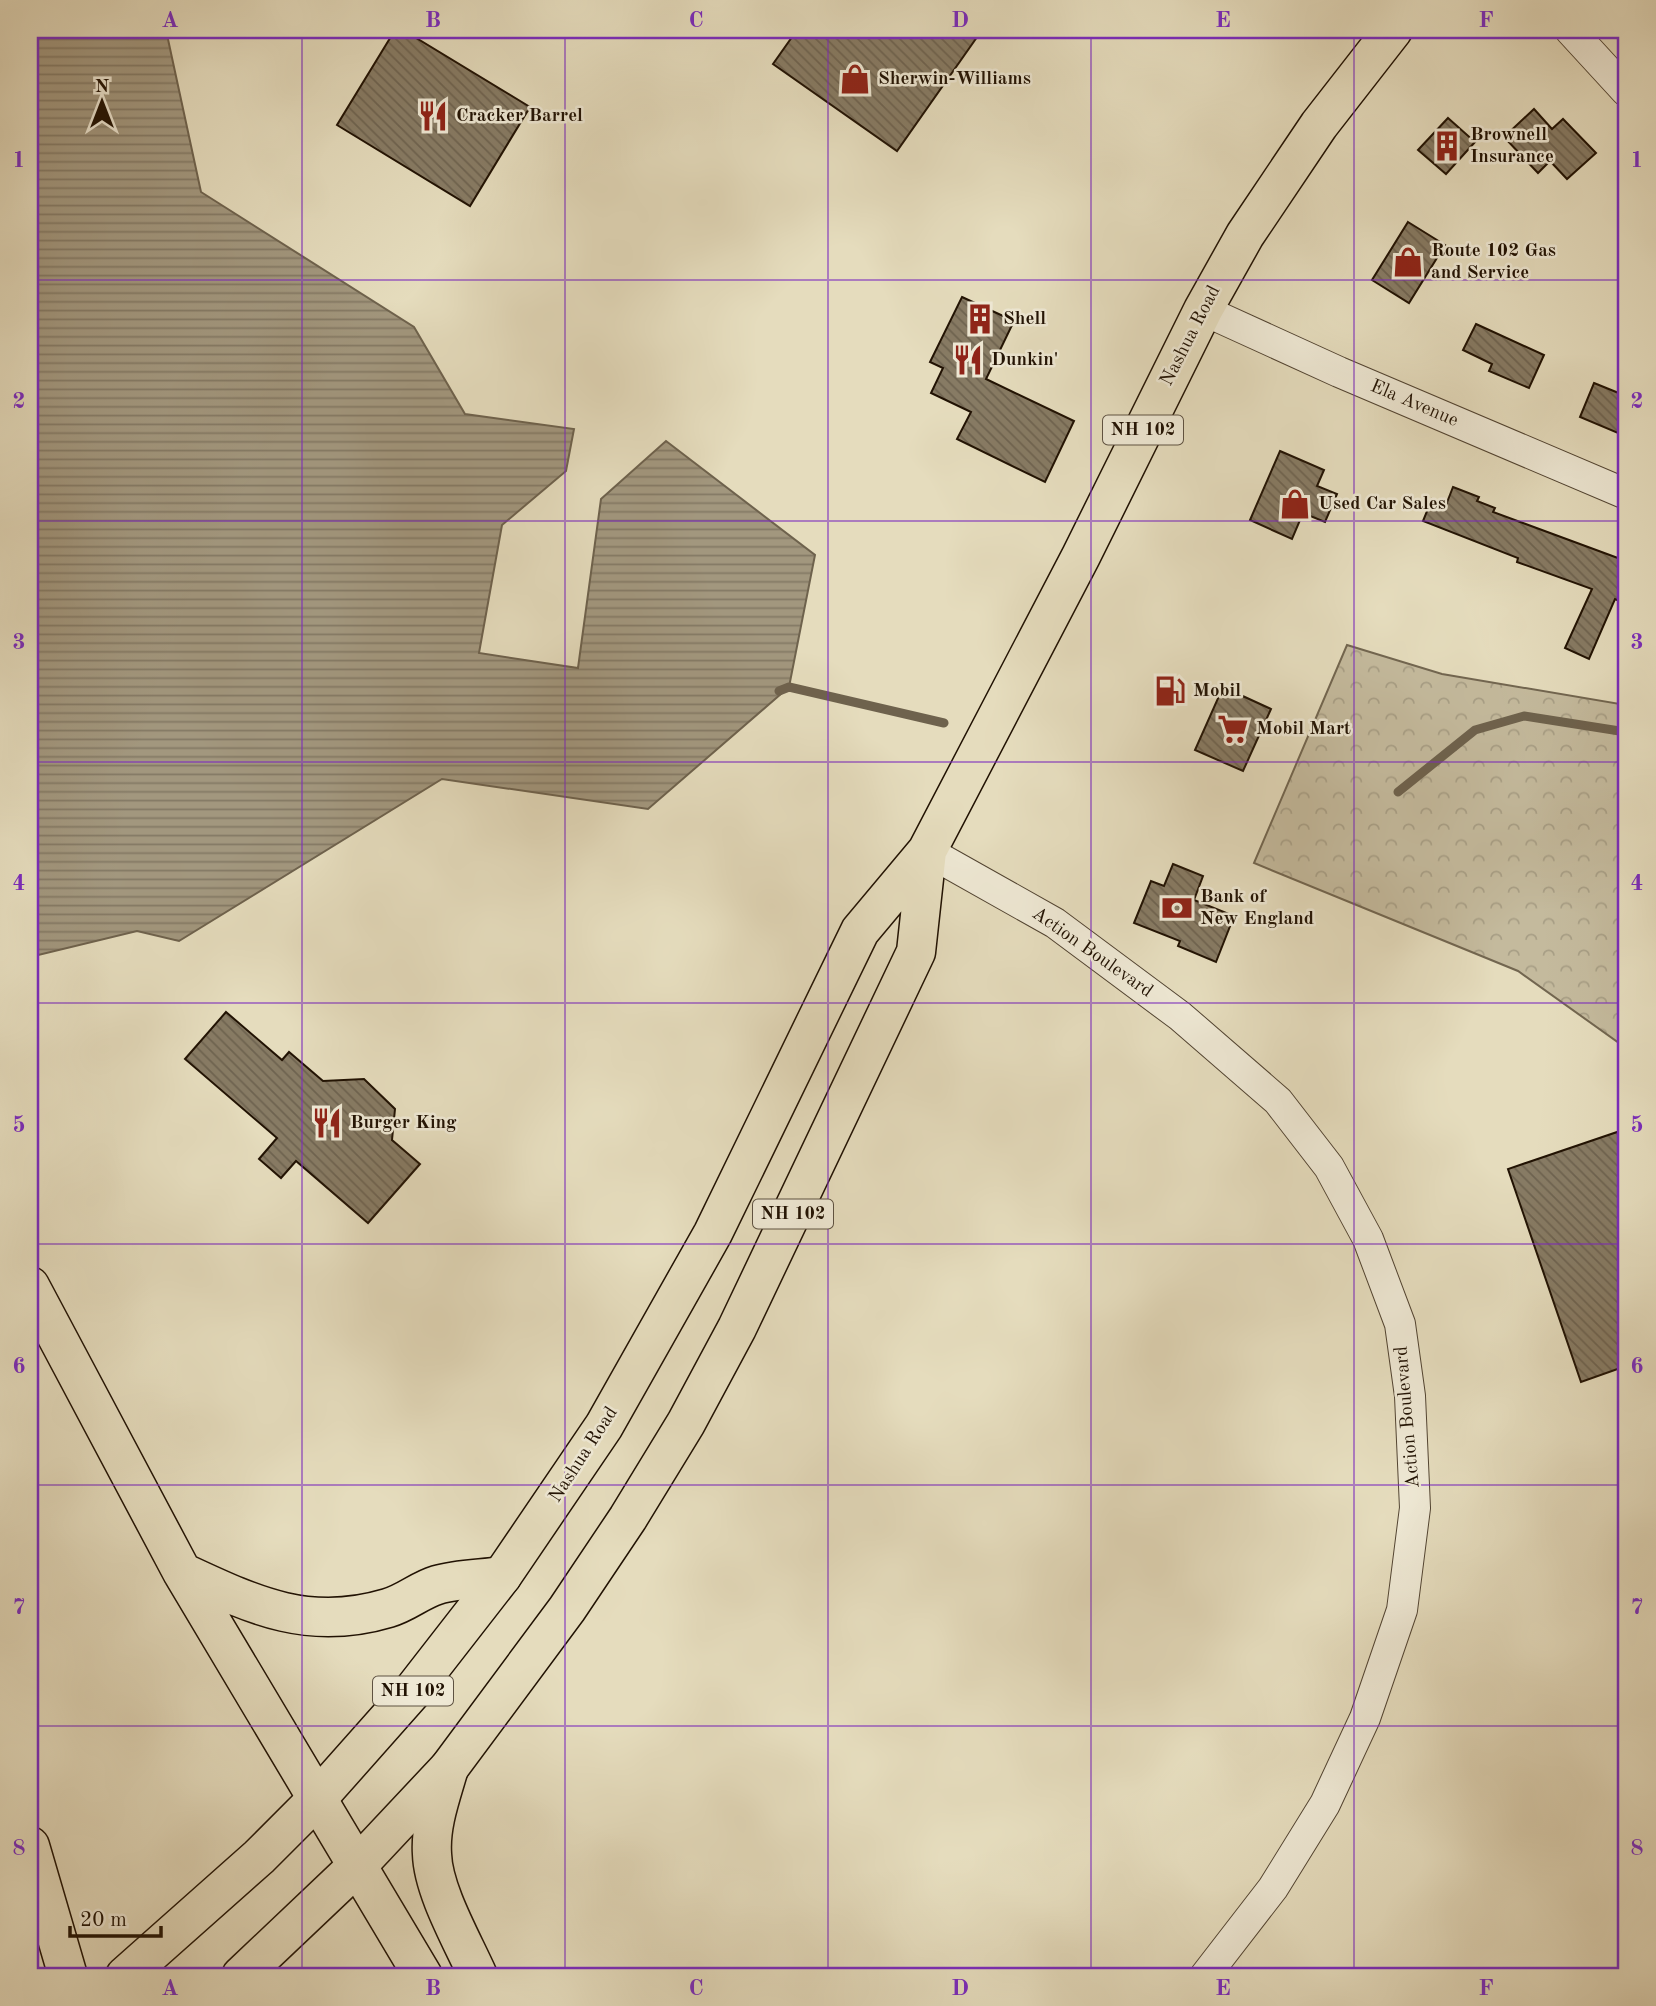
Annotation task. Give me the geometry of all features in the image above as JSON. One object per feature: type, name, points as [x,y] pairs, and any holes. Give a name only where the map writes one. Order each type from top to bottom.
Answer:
[{"type":"main road","name":"Nashua Road","points":[[138,1965],[218,1895],[317,1799],[411,1693],[502,1576],[604,1426],[687,1284],[860,931],[927,851],[1081,556],[1203,310],[1245,235],[1319,125],[1394,30]]},
{"type":"main road","name":"Nashua Road","points":[[242,1976],[357,1866],[449,1768],[559,1620],[628,1518],[686,1423],[737,1328],[916,952],[927,851]]},
{"type":"main road","points":[[30,1286],[182,1572],[423,1976]]},
{"type":"main road","points":[[182,1572],[260,1607],[323,1618],[368,1614],[392,1607],[436,1585],[502,1576]]},
{"type":"main road","points":[[449,1768],[435,1820],[432,1854],[442,1892],[478,1976]]},
{"type":"main road","points":[[30,1846],[68,1976]]},
{"type":"street","points":[[1570,30],[1626,91]]},
{"type":"street","name":"Ela Avenue","points":[[1203,310],[1339,372],[1626,494]]},
{"type":"street","name":"Action Boulevard","points":[[927,851],[1055,923],[1180,1016],[1278,1101],[1329,1167],[1368,1239],[1400,1324],[1410,1396],[1415,1508],[1402,1610],[1365,1718],[1325,1804],[1273,1888],[1205,1976]]},
{"type":"green space","points":[[1347,645],[1442,674],[1626,705],[1626,1048],[1518,971],[1254,863]]},
{"type":"shaded area","points":[[30,30],[166,30],[201,192],[414,327],[465,414],[574,429],[566,471],[502,525],[479,653],[578,668],[601,499],[666,441],[815,555],[789,687],[648,809],[442,779],[179,941],[137,931],[30,957]]},
{"type":"building","name":"Cracker Barrel","points":[[395,30],[403,30],[530,107],[470,206],[337,125]]},
{"type":"building","name":"Sherwin-Williams","points":[[797,30],[982,30],[897,151],[773,64]]},
{"type":"building","points":[[1534,109],[1552,129],[1563,119],[1596,153],[1567,179],[1550,161],[1538,173],[1504,137]]},
{"type":"building","name":"Brownell Insurance","points":[[1448,118],[1475,142],[1446,174],[1418,150]]},
{"type":"building","name":"Route 102 Gas and Service","points":[[1408,222],[1445,245],[1409,303],[1372,280]]},
{"type":"building","points":[[962,297],[1014,321],[986,379],[1074,421],[1045,482],[957,439],[971,412],[931,393],[943,368],[930,362]]},
{"type":"building","points":[[1476,324],[1544,355],[1529,388],[1489,371],[1492,364],[1463,350]]},
{"type":"building","points":[[1594,383],[1626,396],[1626,413],[1618,433],[1580,417]]},
{"type":"building","name":"Used Car Sales","points":[[1280,451],[1324,470],[1317,486],[1337,494],[1325,522],[1303,513],[1292,539],[1250,520]]},
{"type":"building","points":[[1453,487],[1479,497],[1477,501],[1495,508],[1493,512],[1626,561],[1626,604],[1615,599],[1589,659],[1565,648],[1592,589],[1517,562],[1518,558],[1423,521],[1432,499],[1446,505]]},
{"type":"building","name":"Mobil Mart","points":[[1223,687],[1271,709],[1243,771],[1195,750]]},
{"type":"building","name":"Bank of New England","points":[[1173,864],[1203,876],[1194,900],[1234,916],[1216,962],[1178,946],[1180,941],[1134,923],[1151,881],[1164,886]]},
{"type":"building","name":"Burger King","points":[[226,1012],[282,1060],[289,1052],[323,1081],[364,1079],[395,1109],[392,1140],[420,1164],[368,1223],[296,1161],[281,1178],[259,1159],[277,1138],[185,1059]]},
{"type":"building","points":[[1626,1129],[1626,1366],[1581,1382],[1508,1169]]},
{"type":"waterway","points":[[779,691],[789,687],[944,723]]},
{"type":"waterway","points":[[1398,792],[1475,730],[1524,716],[1626,732]]},
{"type":"place","name":"Sherwin-Williams","points":[[855,79]]},
{"type":"place","name":"Cracker Barrel","points":[[433,116]]},
{"type":"place","name":"Brownell Insurance","points":[[1447,146]]},
{"type":"place","name":"Route 102 Gas and Service","points":[[1408,262]]},
{"type":"place","name":"Shell","points":[[980,319]]},
{"type":"place","name":"Dunkin'","points":[[968,360]]},
{"type":"place","name":"Used Car Sales","points":[[1295,504]]},
{"type":"place","name":"Mobil","points":[[1170,691]]},
{"type":"place","name":"Mobil Mart","points":[[1233,729]]},
{"type":"place","name":"Bank of New England","points":[[1177,908]]},
{"type":"place","name":"Burger King","points":[[327,1123]]}]
